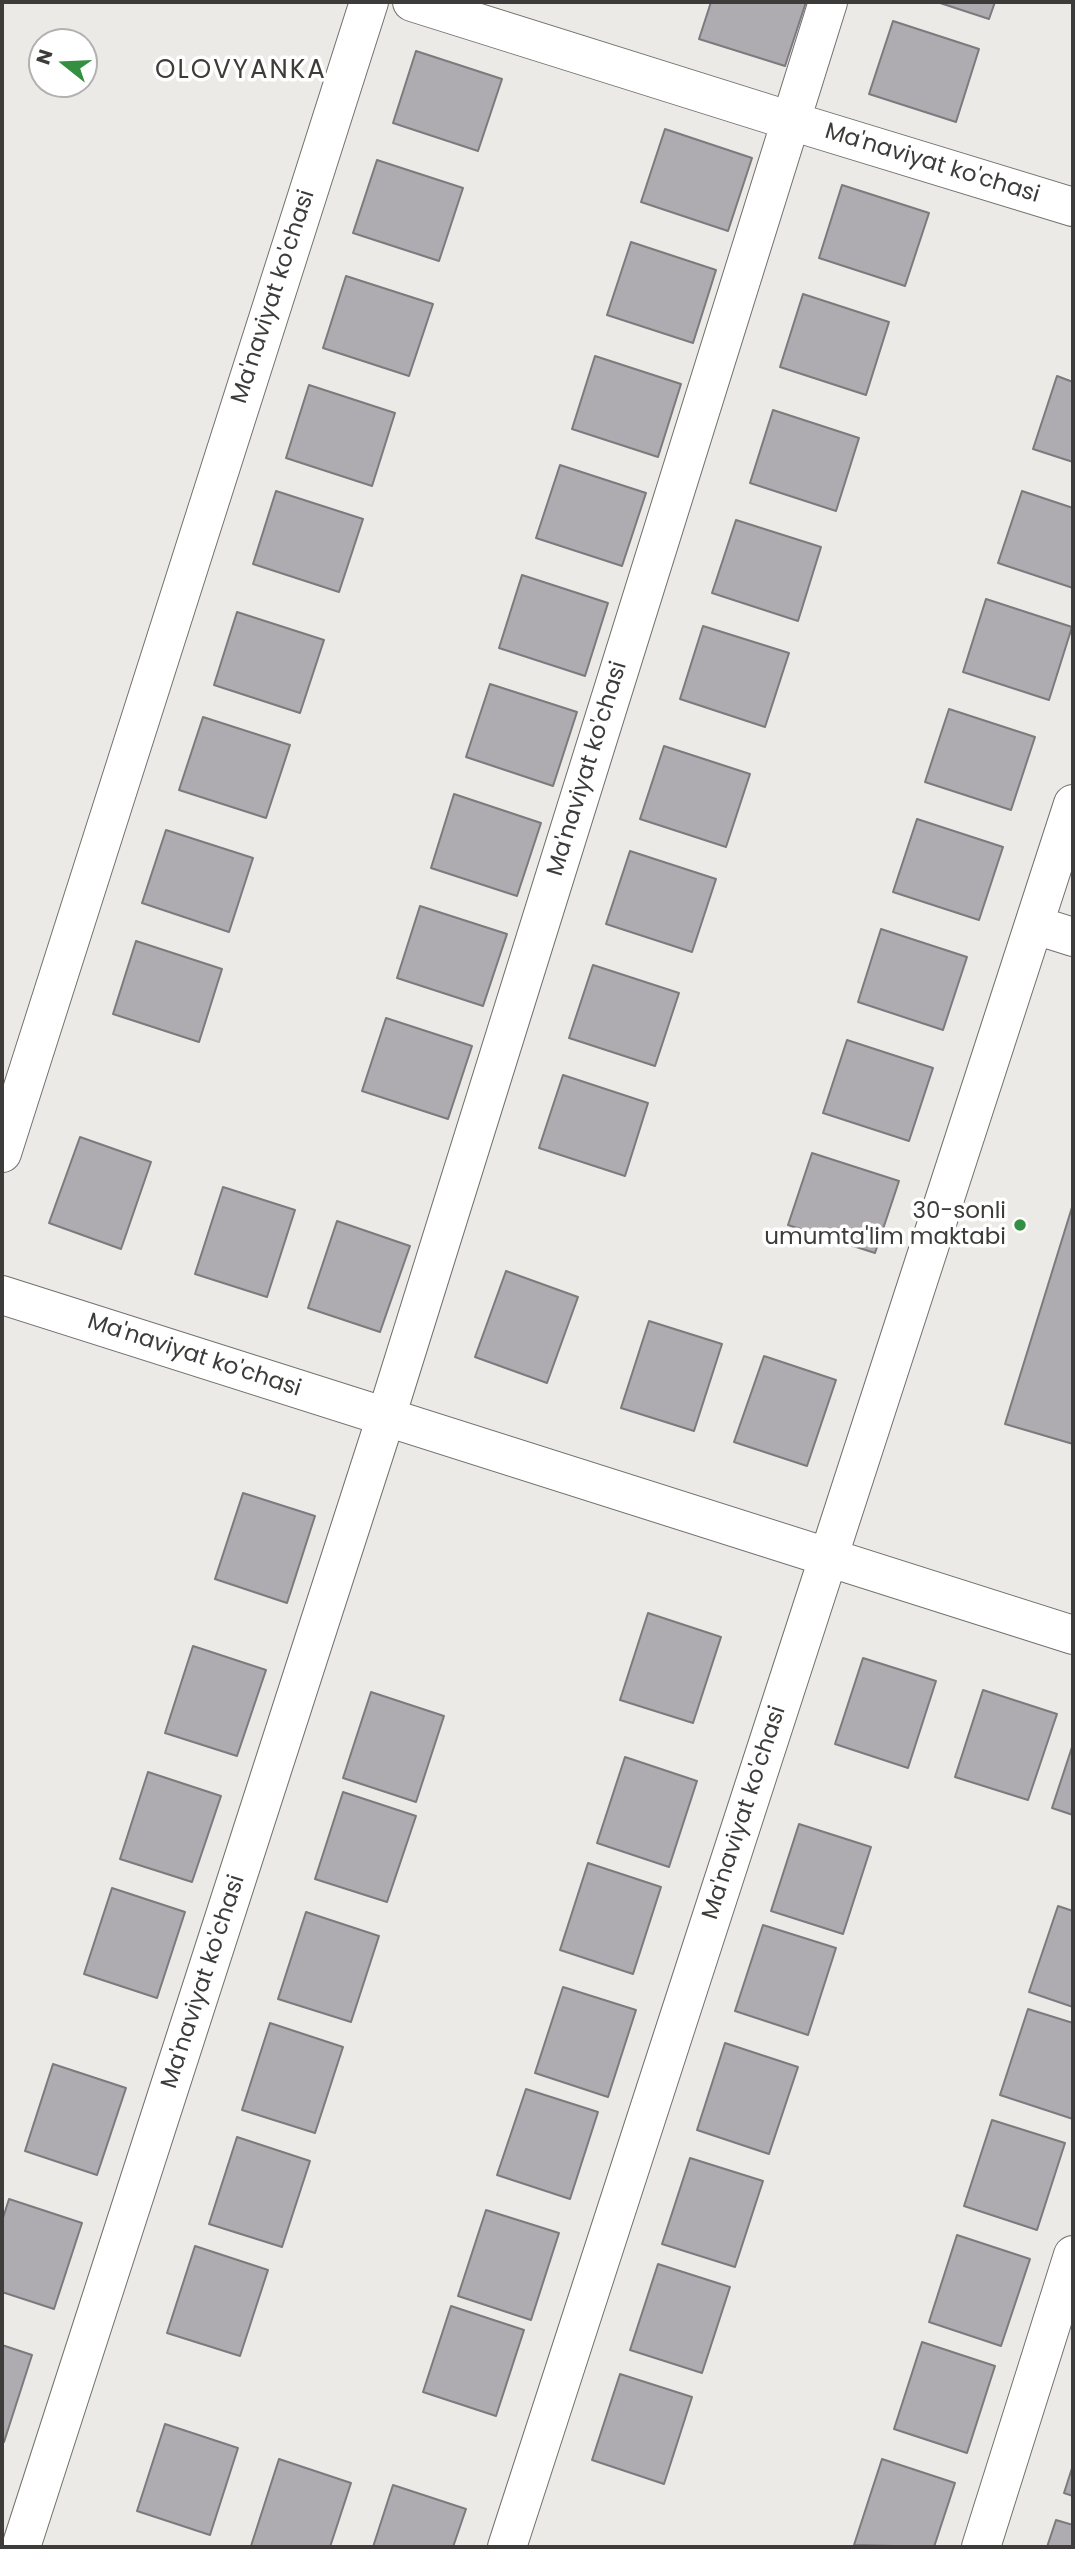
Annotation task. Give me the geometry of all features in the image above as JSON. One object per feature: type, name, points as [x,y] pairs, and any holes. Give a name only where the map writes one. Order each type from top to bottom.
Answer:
[{"type":"street","name":"Ma'naviyat ko'chasi","points":[[2,1153],[369,2]]},
{"type":"street","name":"Ma'naviyat ko'chasi","points":[[412,2],[1073,207]]},
{"type":"street","name":"Ma'naviyat ko'chasi","points":[[21,2547],[386,1417],[828,2]]},
{"type":"street","name":"Ma'naviyat ko'chasi","points":[[507,2547],[1073,804]]},
{"type":"street","points":[[1035,925],[1073,937]]},
{"type":"street","name":"Ma'naviyat ko'chasi","points":[[2,1296],[1073,1635]]},
{"type":"street","points":[[981,2547],[1073,2255]]},
{"type":"building","points":[[711,2],[806,2],[785,66],[699,39]]},
{"type":"building","points":[[937,2],[995,2],[989,19]]},
{"type":"building","points":[[893,21],[979,49],[956,122],[869,94]]},
{"type":"building","points":[[416,51],[502,79],[478,151],[393,123]]},
{"type":"building","points":[[665,129],[752,158],[728,231],[641,202]]},
{"type":"building","points":[[377,160],[463,188],[439,261],[353,233]]},
{"type":"building","points":[[842,185],[929,213],[905,286],[819,258]]},
{"type":"building","points":[[631,242],[716,270],[693,343],[607,315]]},
{"type":"building","points":[[346,276],[433,304],[409,376],[323,348]]},
{"type":"building","points":[[803,294],[889,322],[866,395],[780,367]]},
{"type":"building","points":[[595,356],[681,384],[658,457],[572,429]]},
{"type":"building","points":[[1057,376],[1073,382],[1073,462],[1033,449]]},
{"type":"building","points":[[309,385],[395,413],[372,486],[286,458]]},
{"type":"building","points":[[773,410],[859,438],[836,511],[750,483]]},
{"type":"building","points":[[560,465],[646,493],[622,566],[536,538]]},
{"type":"building","points":[[276,491],[363,519],[339,592],[253,564]]},
{"type":"building","points":[[1022,491],[1073,508],[1073,588],[998,563]]},
{"type":"building","points":[[736,520],[821,547],[798,621],[712,593]]},
{"type":"building","points":[[522,575],[608,603],[585,676],[499,648]]},
{"type":"building","points":[[986,599],[1072,627],[1049,700],[963,672]]},
{"type":"building","points":[[237,612],[324,640],[300,713],[214,685]]},
{"type":"building","points":[[703,626],[789,653],[765,727],[680,699]]},
{"type":"building","points":[[490,684],[577,712],[553,786],[466,757]]},
{"type":"building","points":[[949,709],[1035,737],[1011,810],[925,782]]},
{"type":"building","points":[[203,717],[290,745],[266,818],[179,790]]},
{"type":"building","points":[[664,746],[750,774],[726,847],[640,819]]},
{"type":"building","points":[[454,794],[541,823],[517,896],[431,868]]},
{"type":"building","points":[[917,819],[1003,847],[979,920],[893,892]]},
{"type":"building","points":[[166,830],[253,858],[229,932],[142,903]]},
{"type":"building","points":[[630,851],[716,879],[692,952],[606,924]]},
{"type":"building","points":[[420,906],[507,934],[483,1006],[397,978]]},
{"type":"building","points":[[881,929],[967,957],[943,1030],[858,1002]]},
{"type":"building","points":[[136,941],[222,969],[199,1042],[113,1014]]},
{"type":"building","points":[[593,965],[679,993],[655,1066],[569,1038]]},
{"type":"building","points":[[386,1018],[472,1046],[448,1119],[362,1091]]},
{"type":"building","points":[[847,1040],[933,1068],[909,1141],[823,1113]]},
{"type":"building","points":[[563,1075],[648,1103],[625,1176],[539,1148]]},
{"type":"building","points":[[80,1137],[151,1162],[121,1249],[49,1223]]},
{"type":"building","points":[[812,1153],[899,1181],[875,1253],[788,1225]]},
{"type":"building","points":[[223,1187],[295,1210],[267,1297],[195,1274]]},
{"type":"building","points":[[1073,1204],[1073,1444],[1005,1424]]},
{"type":"building","points":[[337,1221],[410,1246],[380,1332],[308,1308]]},
{"type":"building","points":[[506,1271],[578,1297],[547,1383],[475,1357]]},
{"type":"building","points":[[649,1321],[722,1344],[694,1431],[621,1408]]},
{"type":"building","points":[[764,1356],[836,1380],[807,1466],[734,1442]]},
{"type":"building","points":[[243,1493],[315,1516],[287,1603],[215,1579]]},
{"type":"building","points":[[648,1613],[721,1637],[693,1723],[620,1700]]},
{"type":"building","points":[[193,1646],[266,1670],[237,1756],[165,1733]]},
{"type":"building","points":[[863,1658],[936,1681],[908,1768],[835,1744]]},
{"type":"building","points":[[983,1690],[1057,1714],[1028,1800],[955,1777]]},
{"type":"building","points":[[371,1692],[444,1716],[416,1802],[343,1778]]},
{"type":"building","points":[[1073,1744],[1073,1815],[1052,1808]]},
{"type":"building","points":[[625,1757],[697,1781],[669,1867],[597,1843]]},
{"type":"building","points":[[148,1772],[221,1796],[192,1882],[120,1859]]},
{"type":"building","points":[[343,1792],[416,1816],[387,1902],[315,1879]]},
{"type":"building","points":[[799,1824],[871,1847],[843,1934],[771,1911]]},
{"type":"building","points":[[588,1863],[661,1887],[633,1974],[560,1950]]},
{"type":"building","points":[[112,1888],[185,1912],[157,1998],[84,1974]]},
{"type":"building","points":[[1058,1906],[1073,1911],[1073,2007],[1029,1992]]},
{"type":"building","points":[[306,1912],[379,1936],[351,2022],[278,1999]]},
{"type":"building","points":[[763,1925],[836,1948],[808,2035],[735,2011]]},
{"type":"building","points":[[563,1987],[636,2010],[608,2097],[535,2073]]},
{"type":"building","points":[[1028,2009],[1073,2023],[1073,2119],[1000,2095]]},
{"type":"building","points":[[270,2023],[343,2047],[315,2133],[242,2110]]},
{"type":"building","points":[[725,2043],[798,2067],[769,2154],[697,2130]]},
{"type":"building","points":[[53,2064],[126,2088],[97,2175],[25,2151]]},
{"type":"building","points":[[526,2089],[598,2112],[570,2199],[497,2175]]},
{"type":"building","points":[[992,2120],[1065,2143],[1037,2230],[964,2206]]},
{"type":"building","points":[[237,2137],[310,2161],[282,2247],[209,2224]]},
{"type":"building","points":[[690,2158],[763,2181],[735,2267],[662,2244]]},
{"type":"building","points":[[9,2199],[82,2223],[54,2309],[2,2292],[2,2221]]},
{"type":"building","points":[[486,2210],[559,2233],[531,2320],[458,2296]]},
{"type":"building","points":[[957,2235],[1030,2259],[1001,2346],[929,2322]]},
{"type":"building","points":[[195,2246],[268,2270],[240,2356],[167,2333]]},
{"type":"building","points":[[658,2264],[730,2287],[702,2373],[630,2350]]},
{"type":"building","points":[[451,2306],[524,2330],[496,2416],[423,2392]]},
{"type":"building","points":[[922,2342],[995,2366],[967,2453],[894,2429]]},
{"type":"building","points":[[2,2345],[32,2355],[4,2442],[2,2441]]},
{"type":"building","points":[[620,2374],[692,2397],[664,2484],[592,2460]]},
{"type":"building","points":[[165,2424],[238,2448],[210,2535],[137,2511]]},
{"type":"building","points":[[279,2459],[351,2483],[330,2547],[251,2546]]},
{"type":"building","points":[[882,2459],[955,2483],[934,2547],[854,2545]]},
{"type":"building","points":[[1073,2465],[1073,2496],[1064,2493]]},
{"type":"building","points":[[393,2485],[466,2509],[453,2547],[373,2547]]},
{"type":"building","points":[[1056,2520],[1073,2525],[1073,2547],[1047,2547]]},
{"type":"place","name":"30-sonli umumta'lim maktabi","points":[[1020,1225]]},
{"type":"district","name":"OLOVYANKA","points":[[241,71]]}]
